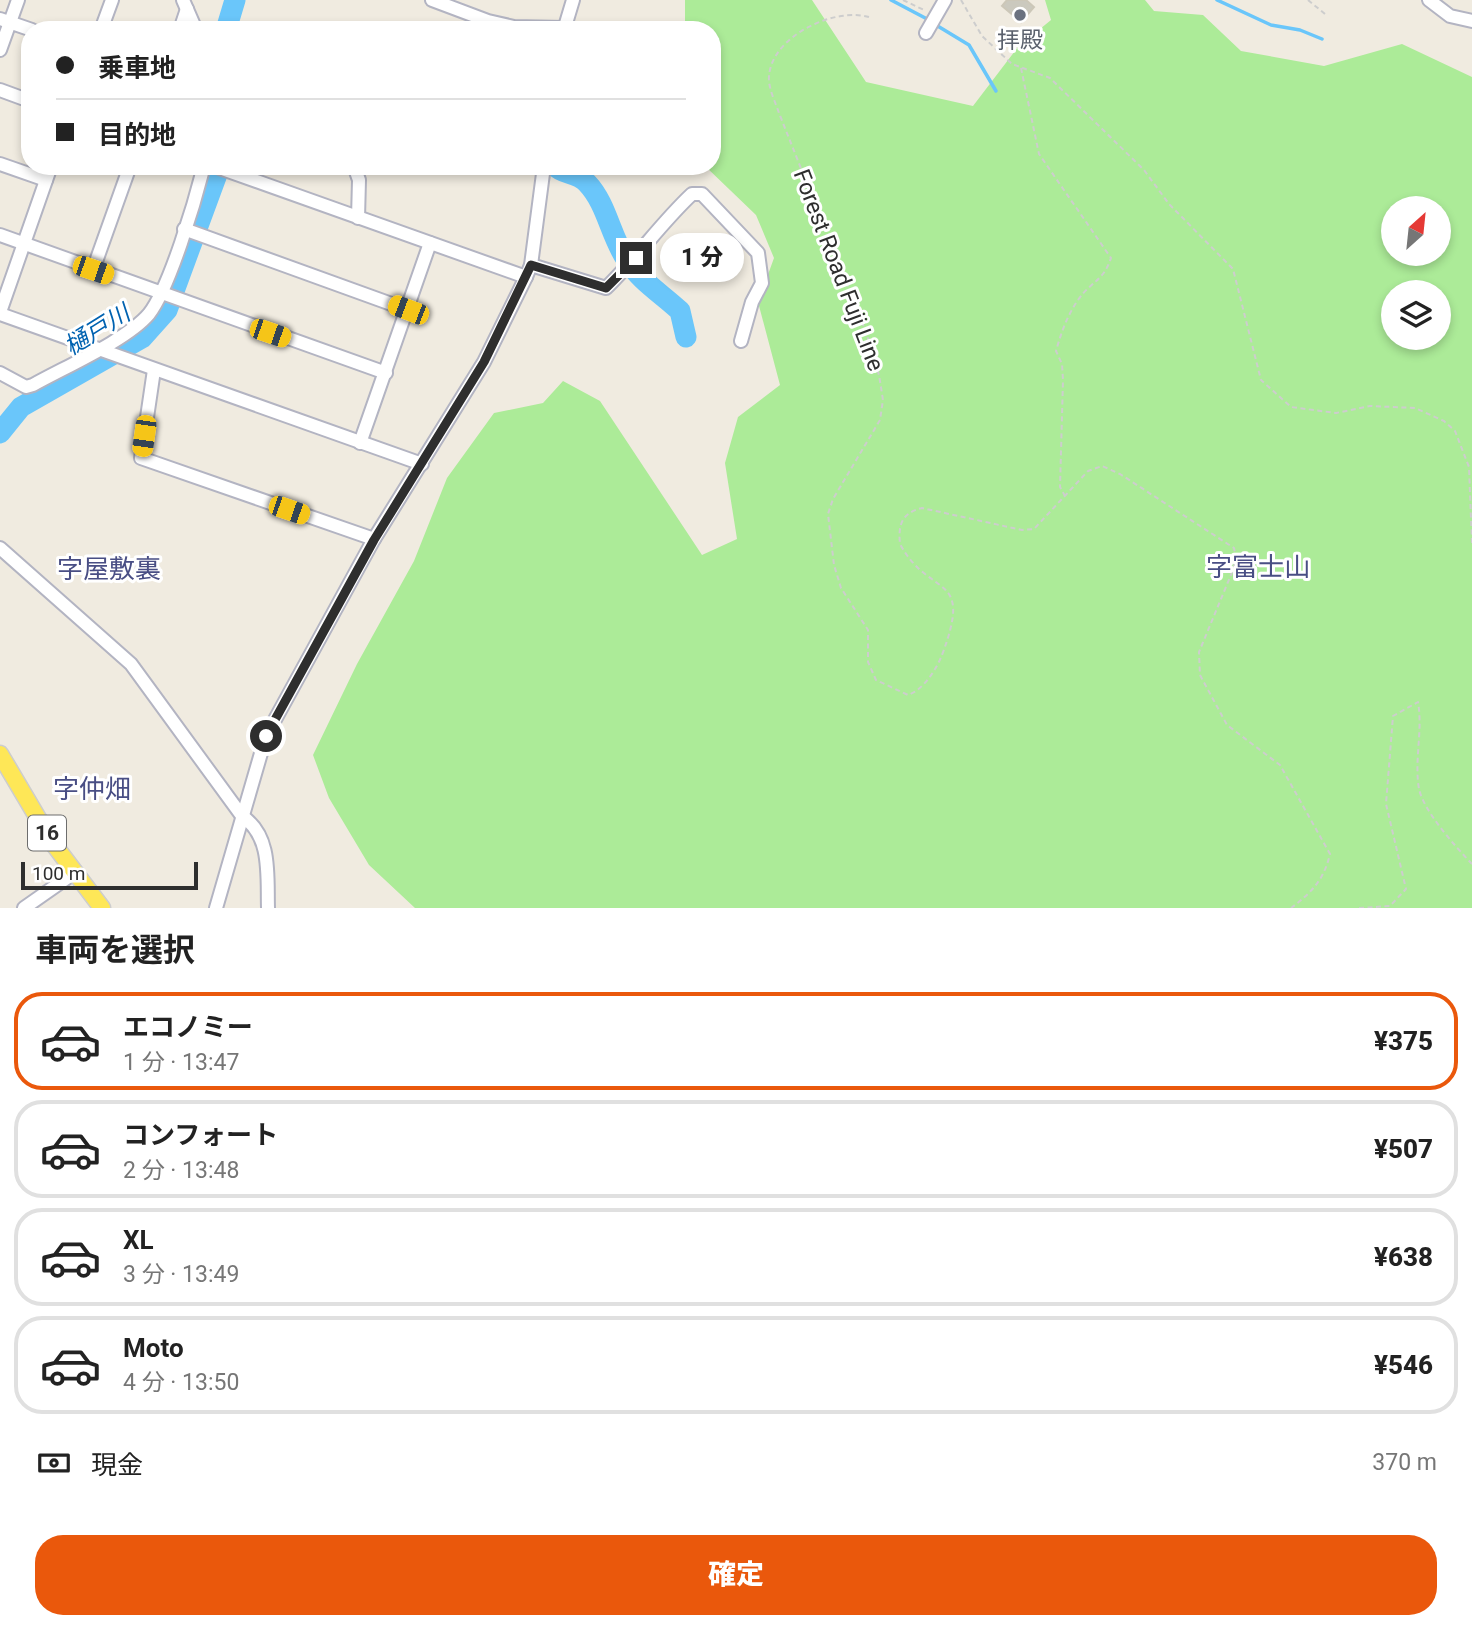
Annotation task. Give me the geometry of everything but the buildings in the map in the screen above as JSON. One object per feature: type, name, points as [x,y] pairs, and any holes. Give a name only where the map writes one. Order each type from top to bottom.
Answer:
[{"type":"main road","name":"16","points":[[0,754],[74,873],[102,908]]},
{"type":"street","points":[[0,50],[5,20],[18,0]]},
{"type":"street","points":[[105,21],[112,0]]},
{"type":"street","points":[[432,0],[492,21]]},
{"type":"street","points":[[566,21],[573,0]]},
{"type":"street","points":[[930,21],[945,0]]},
{"type":"street","points":[[1429,0],[1450,16],[1472,21]]},
{"type":"street","points":[[185,4],[192,21]]},
{"type":"street","points":[[0,90],[21,98]]},
{"type":"street","points":[[0,164],[21,171]]},
{"type":"street","points":[[32,175],[46,180]]},
{"type":"street","points":[[48,175],[0,313],[100,348],[153,370],[255,403],[422,464]]},
{"type":"street","points":[[93,270],[127,175]]},
{"type":"street","points":[[0,373],[26,387],[100,348],[130,330],[148,314],[161,293],[201,175]]},
{"type":"street","points":[[241,175],[526,277]]},
{"type":"street","points":[[357,175],[358,218]]},
{"type":"street","points":[[216,908],[266,736],[374,540],[484,362],[526,277],[531,265],[543,175]]},
{"type":"street","points":[[531,265],[606,288],[652,240],[656,228],[691,194],[702,194],[758,253],[762,283],[752,302],[741,341]]},
{"type":"street","points":[[184,229],[408,310]]},
{"type":"street","points":[[0,235],[386,373]]},
{"type":"street","points":[[360,443],[430,243]]},
{"type":"street","points":[[153,370],[141,458],[374,540]]},
{"type":"street","points":[[0,548],[131,664],[242,816],[254,824],[261,835],[267,859],[268,908]]},
{"type":"street","points":[[24,908],[74,873]]},
{"type":"path","points":[[903,0],[924,10],[930,21]]},
{"type":"path","points":[[961,0],[982,36],[1012,64],[1050,78],[1144,170],[1169,204],[1233,269],[1261,380],[1291,407],[1336,413],[1370,406],[1415,408],[1444,421],[1455,431],[1469,467],[1472,543]]},
{"type":"path","points":[[1308,0],[1325,14]]},
{"type":"path","name":"Forest Road Fuji Line","points":[[869,17],[846,14],[813,23],[792,38],[774,58],[769,76],[779,113],[866,331],[884,400],[880,420],[833,499],[828,514],[834,565],[841,587],[868,630],[868,662],[876,680],[908,695],[918,692],[939,661],[954,623],[955,611],[947,592],[900,544],[900,522],[910,511],[922,508],[1022,530],[1034,529],[1088,471],[1102,466],[1120,474],[1234,548],[1236,558],[1233,570],[1199,652],[1197,664],[1227,725],[1280,765],[1330,854],[1327,867],[1315,890],[1291,908]]},
{"type":"path","points":[[1021,67],[1039,154],[1111,258],[1105,275],[1089,287],[1068,316],[1056,351],[1062,364],[1063,380],[1060,487],[1065,496]]},
{"type":"path","points":[[1359,908],[1390,906],[1406,889],[1393,842],[1386,791],[1393,716],[1418,702],[1421,723],[1418,758],[1420,791],[1451,842],[1472,864]]},
{"type":"green space","points":[[685,0],[812,0],[866,82],[973,106],[1018,47],[1051,20],[1045,0],[1145,0],[1154,11],[1203,15],[1241,51],[1324,66],[1402,44],[1472,77],[1472,908],[415,908],[369,865],[329,798],[313,755],[357,664],[414,561],[447,478],[494,413],[543,403],[563,381],[600,401],[702,555],[737,539],[725,463],[738,417],[780,385],[758,302],[774,258],[756,215],[714,175],[721,175],[721,21],[685,21]]},
{"type":"waterway","name":"樋戸川","points":[[229,21],[235,0]]},
{"type":"waterway","points":[[891,0],[929,20]]},
{"type":"waterway","points":[[1217,0],[1271,25],[1300,30],[1322,39]]},
{"type":"waterway","points":[[936,25],[969,45],[996,91]]},
{"type":"waterway","name":"樋戸川","points":[[0,433],[21,407],[142,338],[167,310],[217,175]]},
{"type":"waterway","points":[[575,175],[594,191],[616,240],[632,267],[644,281],[680,311],[686,337]]},
{"type":"place","name":"拝殿","points":[[1020,15]]},
{"type":"district","name":"字富士山","points":[[1258,567]]},
{"type":"district","name":"字屋敷裏","points":[[109,569]]},
{"type":"district","name":"字仲畑","points":[[92,789]]},
{"type":"route","points":[[266,736],[297,674],[335,614],[374,540],[484,362],[531,265],[606,288],[636,258]]}]
